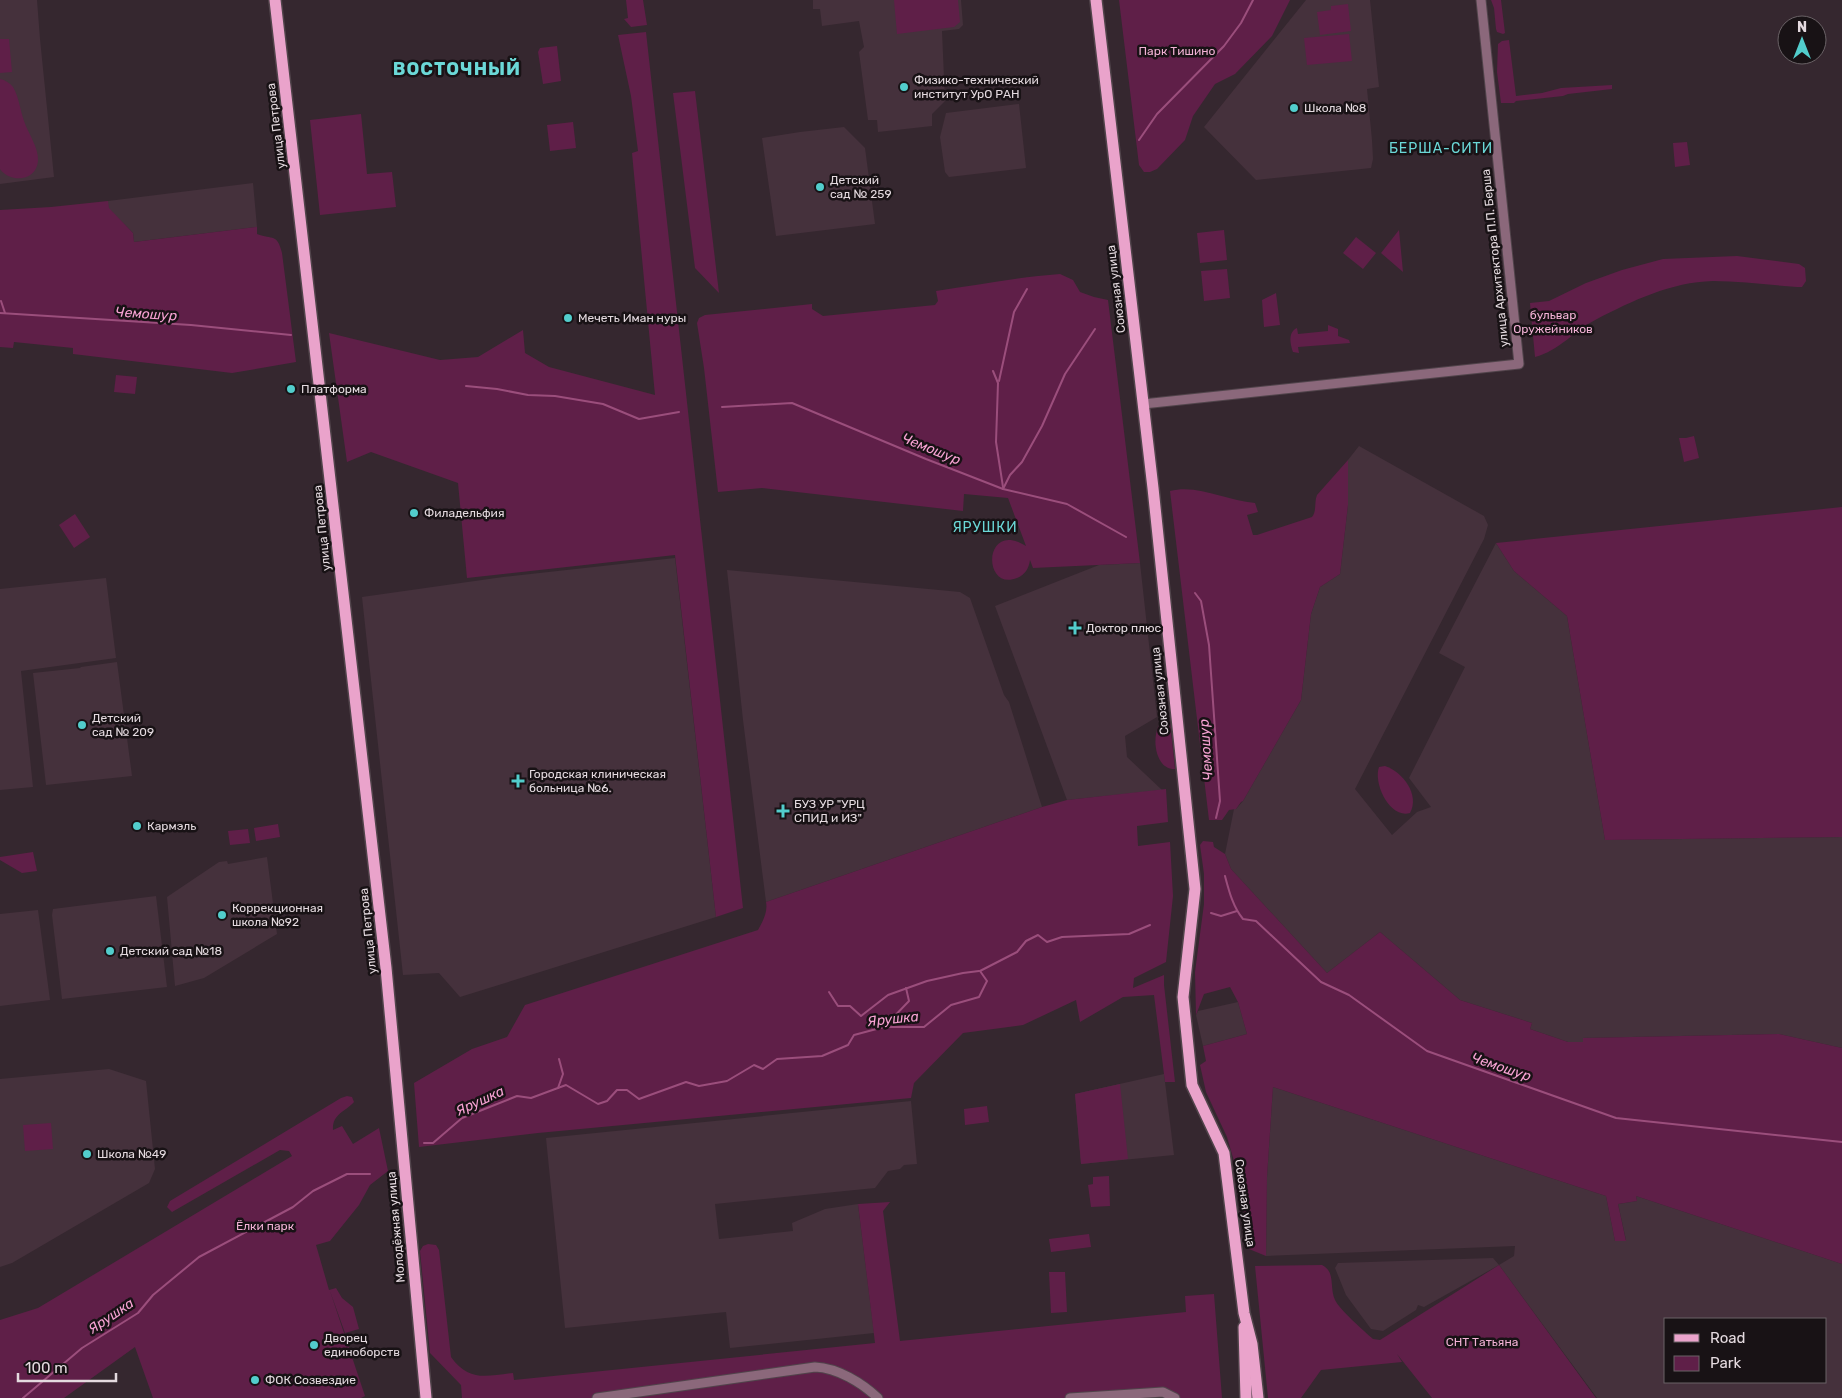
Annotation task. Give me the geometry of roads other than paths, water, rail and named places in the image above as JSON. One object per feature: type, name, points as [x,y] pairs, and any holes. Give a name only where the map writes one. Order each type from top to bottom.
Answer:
[{"type":"main road","name":"улица Петрова","points":[[275,0],[395,1054]]},
{"type":"main road","name":"Союзная улица","points":[[1096,0],[1143,404],[1195,889],[1183,997],[1192,1085],[1224,1153],[1248,1344],[1258,1398]]},
{"type":"main road","name":"Молодёжная улица","points":[[395,1054],[426,1398]]},
{"type":"main road","name":"Союзная улица","points":[[1246,1398],[1248,1344]]},
{"type":"street","name":"улица Архитектора П.П. Берша","points":[[1143,404],[1519,364],[1481,0]]},
{"type":"street","points":[[596,1398],[815,1367],[828,1369],[855,1380],[878,1398]]},
{"type":"street","points":[[1070,1398],[1164,1392],[1175,1398]]},
{"type":"waterway","points":[[1139,140],[1157,114],[1224,46],[1241,23],[1253,0]]},
{"type":"waterway","points":[[999,381],[1014,312],[1027,289]]},
{"type":"waterway","points":[[1,301],[5,313]]},
{"type":"waterway","name":"Чемошур","points":[[0,313],[191,325],[291,335]]},
{"type":"waterway","points":[[1003,489],[1010,475],[1022,462],[1042,426],[1065,374],[1095,329]]},
{"type":"waterway","points":[[993,371],[998,383],[996,442],[1003,487]]},
{"type":"waterway","name":"Чемошур","points":[[466,386],[528,395],[555,396],[603,404],[639,419],[679,412]]},
{"type":"waterway","name":"Чемошур","points":[[722,407],[792,403],[1003,489],[1067,504],[1126,537]]},
{"type":"waterway","name":"Чемошур","points":[[1195,593],[1201,601],[1209,645],[1220,801],[1216,818]]},
{"type":"waterway","name":"Чемошур","points":[[1225,876],[1234,904],[1243,919],[1256,921],[1321,982],[1349,995],[1427,1051],[1616,1118],[1842,1142]]},
{"type":"waterway","name":"Ярушка","points":[[1211,913],[1221,916],[1237,911]]},
{"type":"waterway","name":"Ярушка","points":[[424,1143],[433,1143],[462,1118],[517,1096],[531,1098],[566,1085],[598,1104],[607,1101],[617,1090],[627,1090],[639,1099],[686,1082],[699,1086],[727,1081],[754,1065],[763,1069],[777,1059],[822,1056],[848,1045],[854,1035],[884,1027],[924,1027],[951,1005],[979,997],[987,981],[980,971],[1017,952],[1026,941],[1038,935],[1047,942],[1062,937],[1129,934],[1150,925]]},
{"type":"waterway","points":[[829,992],[838,1006],[850,1006],[861,1016],[888,995],[927,981],[979,971]]},
{"type":"waterway","points":[[884,1027],[909,1001],[906,988]]},
{"type":"waterway","points":[[558,1088],[563,1074],[559,1059]]},
{"type":"waterway","name":"Ярушка","points":[[23,1398],[82,1348],[138,1313],[153,1295],[199,1257],[293,1207],[313,1191],[347,1174],[370,1174]]},
{"type":"place","name":"Физико-технический институт УрО РАН","points":[[904,87]]},
{"type":"place","name":"Школа №8","points":[[1294,108]]},
{"type":"place","name":"Детский сад № 259","points":[[820,187]]},
{"type":"place","name":"Мечеть Иман нуры","points":[[568,318]]},
{"type":"place","name":"Платформа","points":[[291,389]]},
{"type":"place","name":"Филадельфия","points":[[414,513]]},
{"type":"place","name":"Доктор плюс","points":[[1075,628]]},
{"type":"place","name":"Детский сад № 209","points":[[82,725]]},
{"type":"place","name":"Городская клиническая больница №6.","points":[[518,781]]},
{"type":"place","name":"БУЗ УР \"УРЦ СПИД и ИЗ\"","points":[[783,811]]},
{"type":"place","name":"Кармэль","points":[[137,826]]},
{"type":"place","name":"Коррекционная школа №92","points":[[222,915]]},
{"type":"place","name":"Детский сад №18","points":[[110,951]]},
{"type":"place","name":"Школа №49","points":[[87,1154]]},
{"type":"place","name":"Дворец единоборств","points":[[314,1345]]},
{"type":"place","name":"ФОК Созвездие","points":[[255,1380]]},
{"type":"district","name":"ВОСТОЧНЫЙ","points":[[457,69]]},
{"type":"district","name":"БЕРША-СИТИ","points":[[1441,148]]},
{"type":"district","name":"ЯРУШКИ","points":[[985,527]]},
{"type":"park label","name":"Парк Тишино","points":[[1177,51]]},
{"type":"park label","name":"бульвар Оружейников","points":[[1553,322]]},
{"type":"park label","name":"Ёлки парк","points":[[265,1226]]},
{"type":"park label","name":"СНТ Татьяна","points":[[1482,1342]]}]
